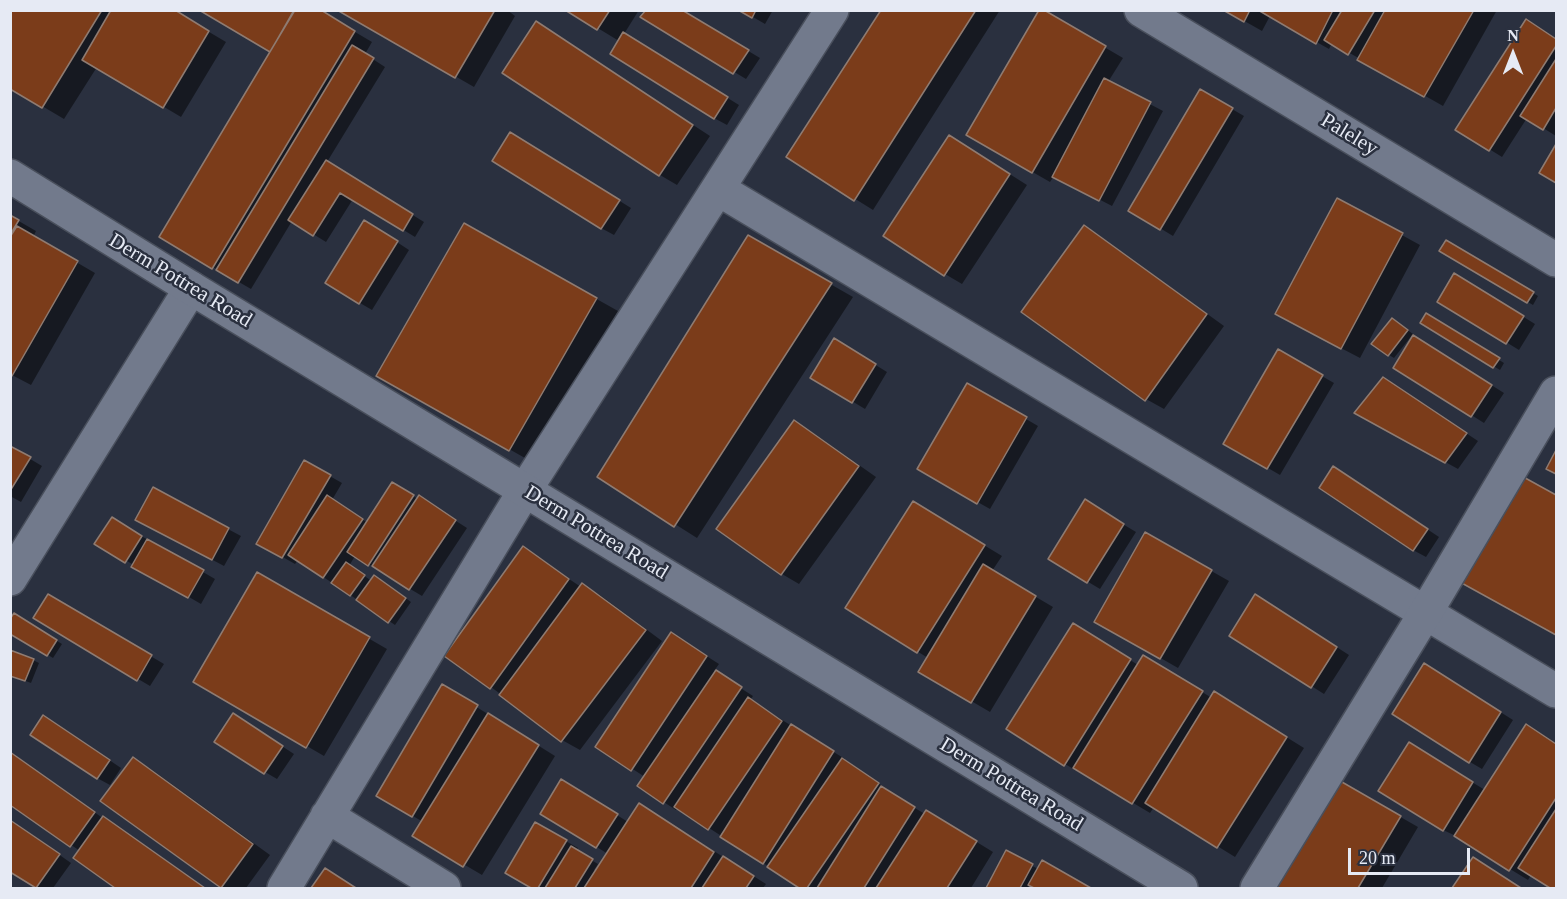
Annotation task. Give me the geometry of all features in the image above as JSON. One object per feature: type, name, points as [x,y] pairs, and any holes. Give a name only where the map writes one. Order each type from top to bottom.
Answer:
[{"type":"street","points":[[284,888],[525,490],[832,10]]},
{"type":"street","name":"Paleley","points":[[1141,10],[1557,260]]},
{"type":"street","name":"Derm Pottrea Road","points":[[10,176],[1182,888]]},
{"type":"street","points":[[718,189],[1557,691]]},
{"type":"street","points":[[10,579],[191,288]]},
{"type":"street","points":[[1257,888],[1557,393]]},
{"type":"street","points":[[327,816],[444,888]]},
{"type":"building","points":[[10,10],[102,10],[42,108],[10,89]]},
{"type":"building","points":[[111,10],[175,10],[209,31],[163,108],[82,60]]},
{"type":"building","points":[[199,10],[294,10],[270,52]]},
{"type":"building","points":[[295,10],[321,10],[355,31],[212,269],[159,237]]},
{"type":"building","points":[[337,10],[495,10],[455,78]]},
{"type":"building","points":[[565,10],[610,10],[597,30]]},
{"type":"building","points":[[646,10],[682,10],[749,50],[733,74],[640,17]]},
{"type":"building","points":[[738,10],[756,10],[752,18]]},
{"type":"building","points":[[881,10],[976,10],[854,201],[786,157]]},
{"type":"building","points":[[1039,10],[1044,10],[1106,46],[1032,173],[966,135]]},
{"type":"building","points":[[1223,10],[1250,10],[1244,22]]},
{"type":"building","points":[[1258,10],[1333,10],[1316,44]]},
{"type":"building","points":[[1342,10],[1375,10],[1348,55],[1324,40]]},
{"type":"building","points":[[1385,10],[1474,10],[1424,97],[1357,60]]},
{"type":"building","points":[[1526,19],[1556,39],[1556,46],[1489,151],[1455,130]]},
{"type":"building","points":[[536,21],[693,125],[659,176],[502,73]]},
{"type":"building","points":[[623,32],[728,97],[714,119],[610,54]]},
{"type":"building","points":[[352,45],[374,58],[238,283],[216,270]]},
{"type":"building","points":[[1556,59],[1556,108],[1543,130],[1520,116]]},
{"type":"building","points":[[1104,78],[1151,102],[1099,201],[1052,177]]},
{"type":"building","points":[[1200,89],[1233,108],[1160,230],[1128,211]]},
{"type":"building","points":[[510,132],[620,200],[601,229],[492,161]]},
{"type":"building","points":[[949,135],[1010,174],[944,276],[883,236]]},
{"type":"building","points":[[1556,144],[1556,183],[1539,173]]},
{"type":"building","points":[[326,160],[413,214],[403,231],[340,193],[313,236],[288,220]]},
{"type":"building","points":[[1337,198],[1403,233],[1341,349],[1275,314]]},
{"type":"building","points":[[10,215],[19,220],[10,235]]},
{"type":"building","points":[[364,220],[398,241],[359,304],[325,283]]},
{"type":"building","points":[[464,223],[597,298],[509,451],[376,376]]},
{"type":"building","points":[[1084,225],[1207,314],[1145,401],[1021,312]]},
{"type":"building","points":[[17,226],[78,261],[12,376],[10,375],[10,237]]},
{"type":"building","points":[[748,235],[832,283],[674,527],[597,477]]},
{"type":"building","points":[[1446,240],[1534,292],[1527,303],[1439,251]]},
{"type":"building","points":[[1454,273],[1524,316],[1506,344],[1437,302]]},
{"type":"building","points":[[1426,313],[1500,358],[1493,368],[1420,323]]},
{"type":"building","points":[[1392,318],[1408,330],[1388,356],[1371,344]]},
{"type":"building","points":[[1413,335],[1492,385],[1471,417],[1393,368]]},
{"type":"building","points":[[834,338],[876,364],[852,403],[810,378]]},
{"type":"building","points":[[1278,349],[1323,375],[1267,469],[1223,444]]},
{"type":"building","points":[[1383,377],[1467,433],[1445,463],[1354,413]]},
{"type":"building","points":[[967,383],[1027,417],[977,504],[917,469]]},
{"type":"building","points":[[794,420],[859,466],[781,575],[716,529]]},
{"type":"building","points":[[10,446],[31,457],[10,491]]},
{"type":"building","points":[[1556,450],[1556,474],[1546,469]]},
{"type":"building","points":[[304,460],[331,475],[282,558],[256,544]]},
{"type":"building","points":[[1333,466],[1428,529],[1413,551],[1319,488]]},
{"type":"building","points":[[1518,474],[1556,495],[1556,635],[1458,581]]},
{"type":"building","points":[[392,482],[414,495],[368,566],[347,552]]},
{"type":"building","points":[[153,487],[229,528],[212,560],[135,520]]},
{"type":"building","points":[[327,495],[363,519],[323,578],[288,555]]},
{"type":"building","points":[[419,495],[456,520],[409,590],[372,566]]},
{"type":"building","points":[[1085,499],[1124,524],[1087,583],[1048,559]]},
{"type":"building","points":[[913,501],[985,545],[917,653],[845,608]]},
{"type":"building","points":[[112,517],[142,536],[125,563],[94,544]]},
{"type":"building","points":[[1145,532],[1212,570],[1160,659],[1094,622]]},
{"type":"building","points":[[147,539],[204,570],[188,598],[131,567]]},
{"type":"building","points":[[523,546],[569,579],[490,689],[444,656]]},
{"type":"building","points":[[346,562],[365,575],[350,596],[331,583]]},
{"type":"building","points":[[983,564],[1036,596],[971,703],[918,672]]},
{"type":"building","points":[[257,572],[370,637],[306,748],[193,682]]},
{"type":"building","points":[[374,575],[406,598],[388,623],[356,600]]},
{"type":"building","points":[[582,583],[646,630],[561,742],[499,695]]},
{"type":"building","points":[[48,594],[152,655],[137,681],[33,618]]},
{"type":"building","points":[[1255,594],[1337,647],[1311,688],[1229,636]]},
{"type":"building","points":[[14,613],[57,640],[47,656],[10,634],[10,619]]},
{"type":"building","points":[[1073,623],[1131,659],[1064,766],[1006,729]]},
{"type":"building","points":[[671,632],[707,656],[631,771],[595,747]]},
{"type":"building","points":[[10,650],[34,659],[25,681],[10,676]]},
{"type":"building","points":[[1143,655],[1203,691],[1132,804],[1073,768]]},
{"type":"building","points":[[1424,663],[1501,712],[1469,763],[1392,714]]},
{"type":"building","points":[[716,670],[742,687],[663,804],[637,786]]},
{"type":"building","points":[[442,684],[478,705],[412,817],[376,796]]},
{"type":"building","points":[[1214,691],[1287,737],[1217,848],[1145,803]]},
{"type":"building","points":[[748,697],[782,721],[708,830],[674,807]]},
{"type":"building","points":[[233,713],[283,746],[264,774],[214,742]]},
{"type":"building","points":[[488,713],[539,745],[463,867],[412,836]]},
{"type":"building","points":[[43,715],[110,760],[97,779],[30,735]]},
{"type":"building","points":[[791,724],[834,751],[763,864],[720,837]]},
{"type":"building","points":[[1526,724],[1556,744],[1556,798],[1509,871],[1454,836]]},
{"type":"building","points":[[1409,742],[1473,782],[1443,831],[1378,791]]},
{"type":"building","points":[[10,752],[95,812],[70,847],[10,805]]},
{"type":"building","points":[[133,757],[253,844],[221,888],[100,801]]},
{"type":"building","points":[[842,758],[879,783],[807,888],[799,888],[767,867]]},
{"type":"building","points":[[1335,778],[1401,816],[1358,888],[1276,888]]},
{"type":"building","points":[[561,779],[618,814],[596,848],[540,814]]},
{"type":"building","points":[[881,786],[915,807],[864,888],[817,888]]},
{"type":"building","points":[[639,803],[714,852],[691,888],[584,888]]},
{"type":"building","points":[[1556,809],[1556,888],[1550,888],[1518,868]]},
{"type":"building","points":[[926,810],[977,841],[947,888],[876,888]]},
{"type":"building","points":[[103,816],[205,888],[115,888],[73,858]]},
{"type":"building","points":[[10,820],[60,854],[36,888],[10,872]]},
{"type":"building","points":[[535,822],[567,840],[538,888],[531,888],[505,873]]},
{"type":"building","points":[[571,846],[593,859],[575,888],[545,888]]},
{"type":"building","points":[[1006,850],[1033,864],[1020,888],[986,888]]},
{"type":"building","points":[[723,856],[754,876],[746,888],[702,888]]},
{"type":"building","points":[[1473,857],[1521,888],[1452,888]]},
{"type":"building","points":[[1042,860],[1091,888],[1034,888],[1028,885]]},
{"type":"building","points":[[325,868],[356,888],[311,888]]}]
